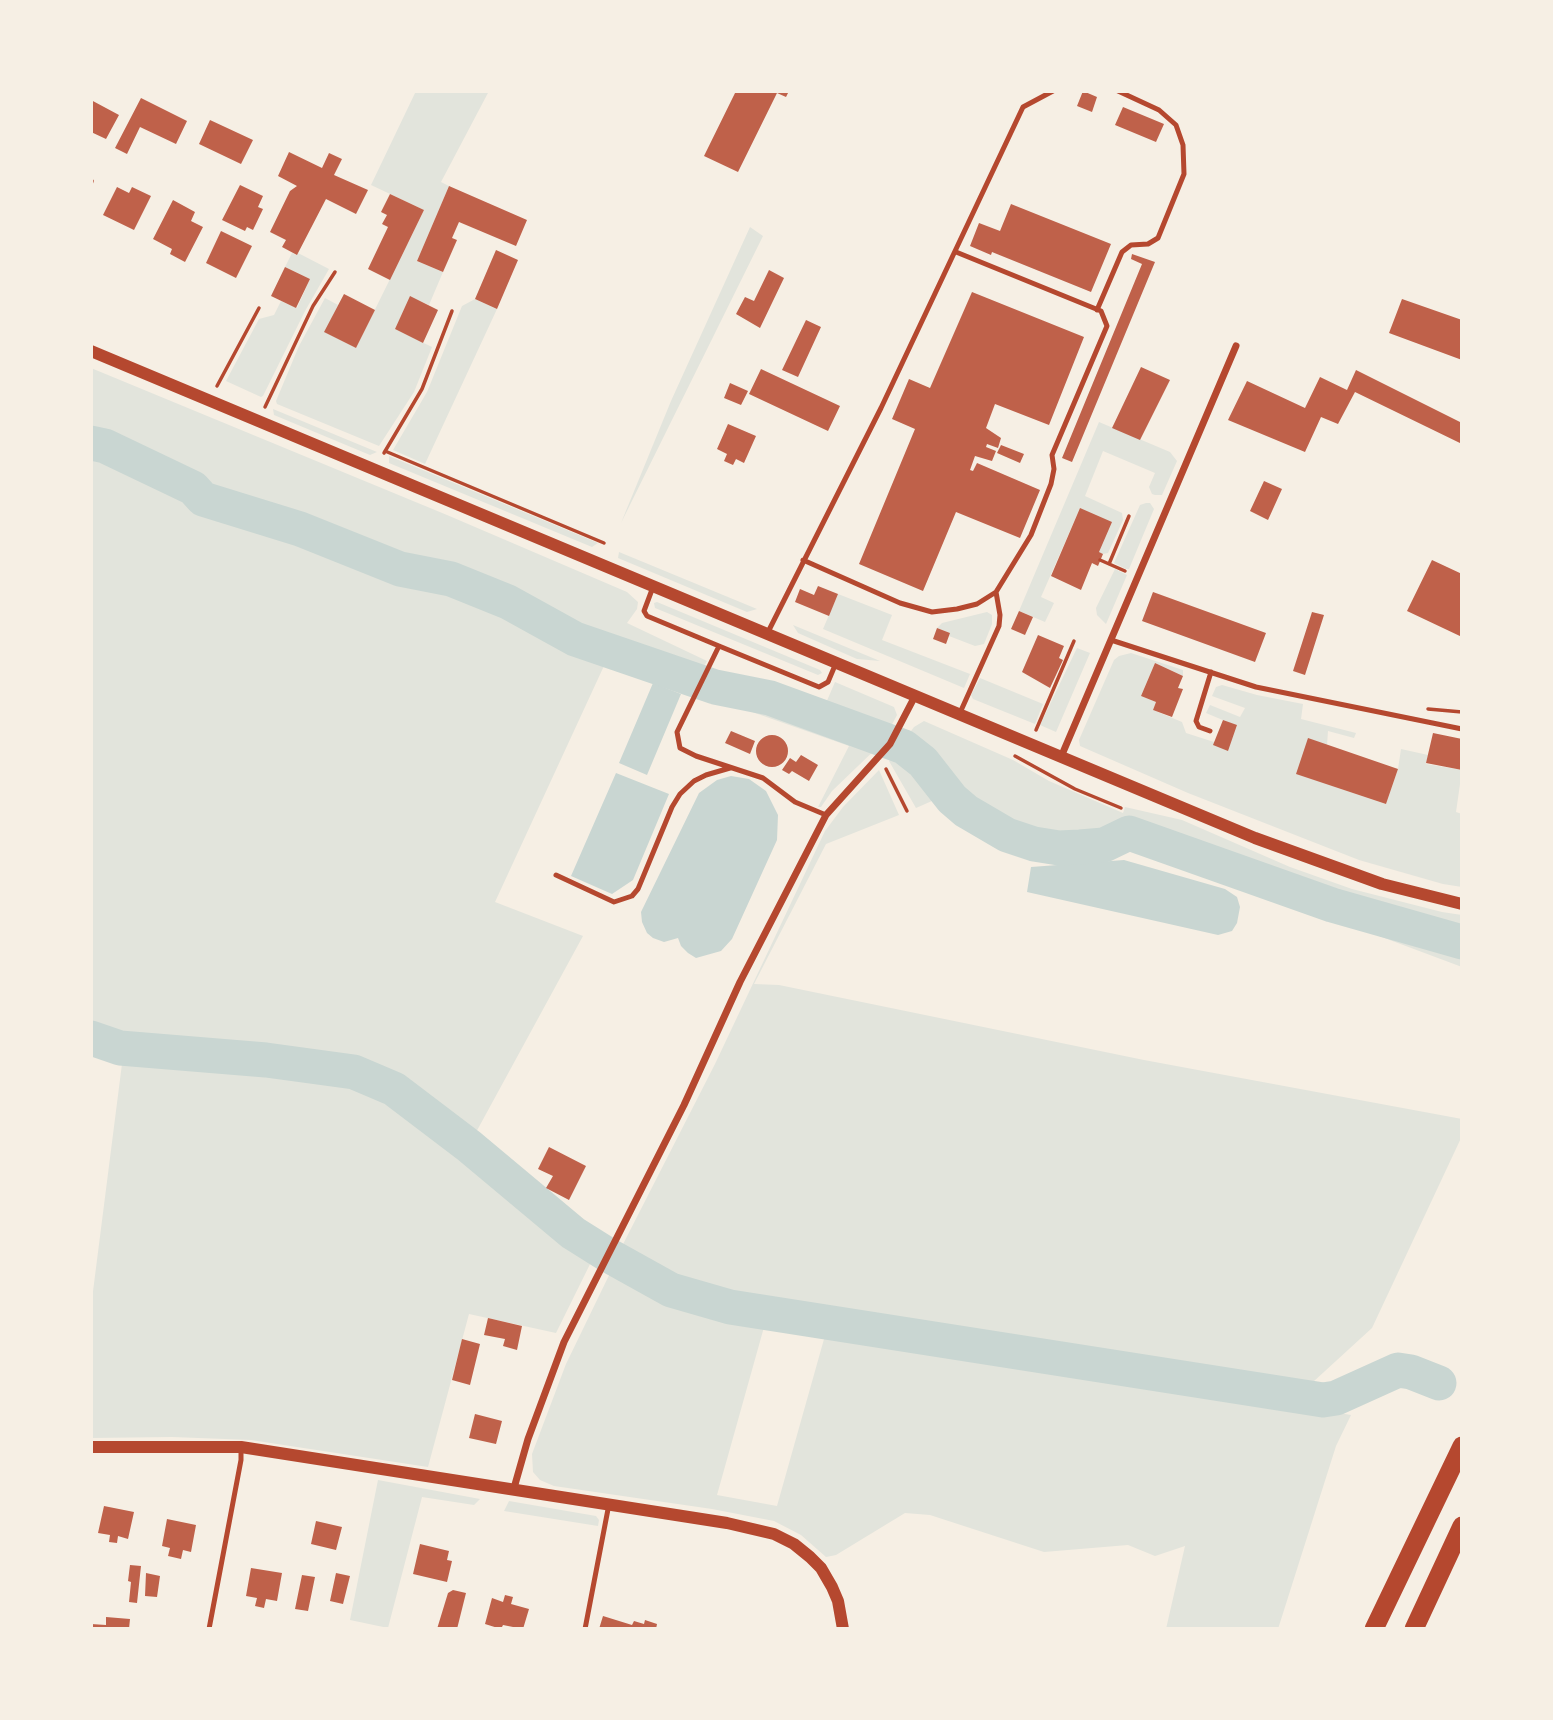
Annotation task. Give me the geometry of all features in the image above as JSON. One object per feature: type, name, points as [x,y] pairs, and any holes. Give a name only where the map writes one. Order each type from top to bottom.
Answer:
[{"type":"highway","points":[[1374,1629],[1462,1446]]},
{"type":"highway","points":[[1415,1629],[1462,1526]]},
{"type":"street","points":[[1060,758],[1236,346]]},
{"type":"street","points":[[91,351],[1060,758],[1304,857],[1395,888],[1462,904]]},
{"type":"street","points":[[514,1488],[528,1439],[564,1342],[684,1105],[740,982],[826,815],[881,757],[898,731],[915,696]]},
{"type":"street","points":[[91,1447],[241,1447],[514,1488],[727,1523],[774,1534],[794,1544],[821,1567],[838,1601],[843,1629]]},
{"type":"lane","points":[[767,634],[881,408],[1023,107],[1053,91]]},
{"type":"lane","points":[[1097,310],[1122,252],[1131,245],[1148,244],[1158,238],[1184,174],[1183,145],[1176,125],[1159,110],[1118,91]]},
{"type":"lane","points":[[803,561],[900,603],[932,612],[977,604],[996,592],[1031,535],[1051,484],[1054,468],[1052,455],[1107,326],[1101,311],[956,252]]},
{"type":"lane","points":[[653,587],[644,611],[647,616],[719,646],[820,687],[828,682],[836,663]]},
{"type":"lane","points":[[959,715],[999,626],[996,592]]},
{"type":"lane","points":[[1111,640],[1256,687],[1462,729]]},
{"type":"lane","points":[[719,646],[677,732],[680,748],[763,778],[795,802],[826,815]]},
{"type":"lane","points":[[1210,672],[1196,722],[1199,727],[1210,731]]},
{"type":"lane","points":[[556,875],[606,900],[614,902],[632,896],[638,889],[680,794],[694,781],[733,767]]},
{"type":"lane","points":[[209,1629],[241,1460],[241,1447]]},
{"type":"lane","points":[[585,1629],[609,1504]]},
{"type":"path","points":[[258,421],[313,306],[335,272]]},
{"type":"path","points":[[209,401],[259,307]]},
{"type":"path","points":[[376,471],[422,389],[452,311]]},
{"type":"path","points":[[385,451],[604,543]]},
{"type":"path","points":[[1109,564],[1129,516]]},
{"type":"path","points":[[1100,560],[1125,571]]},
{"type":"path","points":[[1036,730],[1074,641]]},
{"type":"path","points":[[1011,754],[1075,789],[1121,808]]},
{"type":"path","points":[[881,757],[906,811]]},
{"type":"shaded area","points":[[416,91],[489,91],[441,182],[449,186],[417,261],[443,272],[429,305],[410,297],[395,329],[432,347],[414,392],[379,446],[277,404],[276,401],[299,346],[325,298],[338,305],[325,332],[356,348],[424,210],[371,185]]},
{"type":"shaded area","points":[[750,227],[763,236],[621,523],[671,401]]},
{"type":"shaded area","points":[[292,253],[298,253],[329,269],[261,397],[226,381],[259,319],[274,315],[281,301],[297,308],[310,279],[285,267]]},
{"type":"shaded area","points":[[475,299],[497,309],[425,464],[393,450],[427,392],[462,306]]},
{"type":"shaded area","points":[[91,368],[627,592],[638,602],[637,609],[627,623],[707,661],[697,678],[575,635],[512,598],[455,575],[401,565],[300,525],[206,496],[197,485],[108,443],[91,438]]},
{"type":"shaded area","points":[[273,409],[377,452],[370,455],[274,415]]},
{"type":"shaded area","points":[[1099,422],[1170,452],[1177,461],[1162,495],[1155,495],[1149,487],[1155,473],[1103,451],[1085,496],[1122,513],[1123,520],[1108,553],[1103,554],[1099,552],[1080,508],[1041,597],[1054,603],[1045,622],[1019,611]]},
{"type":"shaded area","points":[[91,448],[189,492],[203,505],[302,535],[391,570],[461,587],[505,604],[609,655],[495,902],[583,936],[474,1136],[400,1084],[369,1066],[337,1060],[129,1040],[91,1027]]},
{"type":"shaded area","points":[[389,456],[598,543],[592,547],[389,463]]},
{"type":"shaded area","points":[[1150,503],[1154,509],[1129,569],[1126,569],[1114,563],[1140,505]]},
{"type":"shaded area","points":[[619,552],[757,609],[747,612],[618,558]]},
{"type":"shaded area","points":[[1115,569],[1127,575],[1106,624],[1097,615],[1096,608]]},
{"type":"shaded area","points":[[838,594],[892,615],[882,640],[970,674],[964,688],[823,629]]},
{"type":"shaded area","points":[[654,603],[822,673],[818,675],[655,608]]},
{"type":"shaded area","points":[[987,612],[992,615],[992,624],[984,644],[975,646],[937,628],[942,623]]},
{"type":"shaded area","points":[[793,625],[880,661],[857,659],[798,633]]},
{"type":"shaded area","points":[[1077,648],[1090,653],[1056,732],[1040,725]]},
{"type":"shaded area","points":[[1131,653],[1183,670],[1183,676],[1155,663],[1141,696],[1156,702],[1153,710],[1182,722],[1186,733],[1214,742],[1237,726],[1206,713],[1210,705],[1240,717],[1245,708],[1212,696],[1216,687],[1222,685],[1303,704],[1301,719],[1356,733],[1354,738],[1328,731],[1327,745],[1297,774],[1386,804],[1398,769],[1401,749],[1428,755],[1426,764],[1462,770],[1456,812],[1462,814],[1462,887],[1359,860],[1188,793],[1080,746],[1079,740],[1114,660]]},
{"type":"shaded area","points":[[712,673],[769,682],[826,703],[835,682],[894,707],[897,715],[885,738],[771,696],[708,682]]},
{"type":"shaded area","points":[[980,678],[1043,704],[1035,724],[973,699],[971,695]]},
{"type":"shaded area","points":[[653,683],[681,694],[647,775],[619,763]]},
{"type":"shaded area","points":[[706,686],[770,700],[883,742],[832,791],[821,807],[818,807],[849,746],[701,694]]},
{"type":"shaded area","points":[[924,721],[1123,813],[1125,807],[1182,820],[1290,867],[1352,889],[1462,915],[1462,940],[1333,902],[1236,866],[1192,854],[1128,831],[1103,843],[1080,846],[1035,842],[1009,833],[968,810],[954,798],[924,760],[902,743],[914,727]]},
{"type":"shaded area","points":[[899,750],[922,768],[941,797],[916,808],[889,761]]},
{"type":"shaded area","points":[[879,770],[899,815],[826,844],[754,984],[779,985],[1144,1060],[1462,1119],[1462,1136],[1372,1328],[1301,1393],[730,1304],[673,1288],[617,1256],[715,1064],[825,831],[843,807]]},
{"type":"shaded area","points":[[616,773],[669,794],[633,880],[612,894],[571,876]]},
{"type":"shaded area","points":[[731,776],[749,779],[766,791],[778,815],[777,840],[732,939],[721,951],[696,958],[681,946],[678,938],[664,942],[647,933],[641,912],[699,793],[717,780]]},
{"type":"shaded area","points":[[1129,838],[1334,909],[1462,948],[1462,967],[1141,847],[1093,853]]},
{"type":"shaded area","points":[[1124,860],[1225,889],[1237,897],[1240,907],[1237,923],[1232,931],[1218,935],[1027,892],[1031,867]]},
{"type":"shaded area","points":[[123,1056],[353,1080],[390,1099],[463,1156],[467,1150],[572,1236],[596,1252],[556,1333],[469,1314],[428,1467],[251,1440],[91,1438],[91,1307]]},
{"type":"shaded area","points":[[614,1265],[669,1295],[734,1314],[766,1320],[717,1495],[777,1506],[826,1332],[1047,1364],[1351,1415],[1336,1446],[1278,1629],[1166,1629],[1185,1546],[1155,1556],[1128,1545],[1044,1552],[930,1515],[905,1513],[836,1555],[826,1557],[801,1535],[774,1521],[712,1509],[554,1486],[540,1480],[533,1472],[532,1454],[566,1364]]},
{"type":"shaded area","points":[[378,1480],[480,1499],[474,1505],[422,1497],[388,1628],[350,1620]]},
{"type":"shaded area","points":[[509,1501],[596,1516],[599,1520],[598,1526],[504,1511]]},
{"type":"building","points":[[736,91],[789,91],[786,97],[777,93],[738,172],[704,156]]},
{"type":"building","points":[[1083,91],[1097,97],[1092,112],[1077,106]]},
{"type":"building","points":[[141,98],[187,121],[176,144],[140,127],[127,154],[115,148]]},
{"type":"building","points":[[91,100],[119,115],[106,139],[91,132]]},
{"type":"building","points":[[1123,107],[1164,124],[1156,142],[1115,125]]},
{"type":"building","points":[[210,120],[253,140],[241,164],[199,144]]},
{"type":"building","points":[[289,152],[322,168],[329,153],[342,159],[334,175],[368,190],[356,214],[326,199],[297,255],[282,247],[286,240],[270,232],[290,191],[297,186],[278,176]]},
{"type":"building","points":[[240,185],[263,196],[258,207],[263,209],[253,230],[247,227],[245,231],[222,220]]},
{"type":"building","points":[[449,186],[527,220],[516,246],[459,222],[452,238],[457,240],[443,272],[417,261]]},
{"type":"building","points":[[117,187],[129,193],[132,187],[151,196],[134,230],[103,215]]},
{"type":"building","points":[[390,194],[424,210],[390,280],[368,269],[388,227],[382,224],[387,215],[381,212]]},
{"type":"building","points":[[173,200],[195,212],[191,221],[203,227],[185,262],[170,254],[172,249],[153,239]]},
{"type":"building","points":[[1011,204],[1111,244],[1091,292],[992,252],[991,255],[970,246],[979,223],[1000,231]]},
{"type":"building","points":[[221,231],[252,246],[236,278],[206,263]]},
{"type":"building","points":[[496,250],[518,260],[497,309],[475,299]]},
{"type":"building","points":[[1132,254],[1155,262],[1072,462],[1062,458],[1142,264],[1131,259]]},
{"type":"building","points":[[285,267],[310,279],[296,308],[271,296]]},
{"type":"building","points":[[769,270],[784,278],[760,328],[736,314],[745,297],[754,301]]},
{"type":"building","points":[[972,292],[1084,337],[1049,425],[995,404],[986,428],[1001,438],[998,448],[987,444],[986,447],[996,451],[992,461],[975,456],[970,470],[973,471],[977,463],[1040,490],[1020,538],[956,512],[923,591],[859,564],[915,429],[892,419],[909,379],[930,388]]},
{"type":"building","points":[[344,294],[375,310],[356,348],[324,332]]},
{"type":"building","points":[[410,296],[438,310],[423,343],[395,329]]},
{"type":"building","points":[[1402,299],[1462,320],[1462,360],[1389,333]]},
{"type":"building","points":[[806,320],[821,327],[798,377],[782,370]]},
{"type":"building","points":[[1141,367],[1170,380],[1140,440],[1112,428]]},
{"type":"building","points":[[761,369],[840,406],[828,431],[749,394]]},
{"type":"building","points":[[1356,370],[1462,423],[1462,444],[1355,392],[1338,424],[1321,417],[1305,452],[1228,420],[1247,381],[1305,408],[1320,377],[1347,390]]},
{"type":"building","points":[[730,383],[748,391],[741,405],[724,398]]},
{"type":"building","points":[[728,424],[756,436],[744,463],[736,459],[733,465],[724,461],[727,454],[717,449]]},
{"type":"building","points":[[1001,445],[1024,454],[1020,463],[997,453]]},
{"type":"building","points":[[1264,481],[1282,489],[1268,520],[1250,511]]},
{"type":"building","points":[[1080,508],[1112,522],[1099,552],[1103,554],[1098,566],[1092,563],[1081,590],[1051,576]]},
{"type":"building","points":[[1432,560],[1462,574],[1462,637],[1407,611]]},
{"type":"building","points":[[818,586],[838,594],[829,616],[795,602],[800,589],[814,595]]},
{"type":"building","points":[[1153,592],[1266,633],[1255,662],[1142,621]]},
{"type":"building","points":[[1019,611],[1033,617],[1025,635],[1011,629]]},
{"type":"building","points":[[1312,612],[1324,615],[1305,675],[1293,671]]},
{"type":"building","points":[[937,628],[950,633],[946,644],[933,639]]},
{"type":"building","points":[[1038,635],[1064,646],[1059,658],[1063,660],[1050,688],[1022,672]]},
{"type":"building","points":[[1155,663],[1183,676],[1178,688],[1183,689],[1172,717],[1153,710],[1156,702],[1141,696]]},
{"type":"building","points":[[1223,720],[1237,725],[1228,751],[1213,745]]},
{"type":"building","points":[[731,731],[755,741],[750,754],[725,743]]},
{"type":"building","points":[[1433,733],[1462,739],[1462,770],[1426,763]]},
{"type":"building","points":[[772,735],[783,740],[788,751],[783,762],[772,767],[761,762],[756,751],[761,740]]},
{"type":"building","points":[[1308,738],[1398,769],[1386,804],[1296,774]]},
{"type":"building","points":[[801,755],[818,765],[809,781],[792,771],[789,774],[782,770],[790,758],[796,762]]},
{"type":"building","points":[[549,1147],[586,1166],[569,1200],[546,1188],[553,1176],[538,1169]]},
{"type":"building","points":[[488,1318],[522,1326],[517,1350],[503,1346],[505,1339],[484,1335]]},
{"type":"building","points":[[462,1339],[480,1344],[470,1385],[452,1380]]},
{"type":"building","points":[[475,1414],[502,1421],[496,1444],[469,1438]]},
{"type":"building","points":[[104,1506],[134,1512],[128,1539],[118,1536],[117,1543],[109,1542],[110,1535],[98,1533]]},
{"type":"building","points":[[167,1519],[196,1525],[191,1552],[183,1550],[181,1559],[168,1556],[170,1548],[162,1546]]},
{"type":"building","points":[[316,1521],[342,1527],[336,1550],[311,1544]]},
{"type":"building","points":[[420,1544],[449,1551],[447,1560],[452,1561],[447,1582],[413,1574]]},
{"type":"building","points":[[130,1565],[141,1566],[137,1603],[129,1602]]},
{"type":"building","points":[[251,1568],[282,1573],[277,1601],[266,1599],[264,1608],[255,1606],[257,1598],[246,1596]]},
{"type":"building","points":[[146,1573],[160,1576],[157,1597],[145,1596]]},
{"type":"building","points":[[336,1573],[350,1576],[343,1604],[330,1601]]},
{"type":"building","points":[[302,1575],[315,1577],[308,1611],[295,1609]]},
{"type":"building","points":[[453,1590],[466,1593],[457,1629],[437,1629],[448,1593]]},
{"type":"building","points":[[505,1595],[513,1597],[511,1604],[529,1609],[523,1629],[503,1625],[501,1629],[485,1624],[492,1598],[503,1602]]},
{"type":"building","points":[[603,1616],[632,1625],[634,1621],[644,1624],[645,1620],[657,1624],[656,1629],[599,1629]]},
{"type":"building","points":[[106,1617],[130,1619],[129,1629],[91,1629],[91,1624],[106,1625]]},
{"type":"waterway","points":[[91,443],[105,446],[193,488],[203,499],[300,529],[400,569],[451,579],[508,602],[575,639],[715,687],[770,698],[904,747],[923,762],[952,799],[966,811],[1007,835],[1034,844],[1059,848],[1104,845],[1129,833],[1332,905],[1462,942]]},
{"type":"waterway","points":[[91,1038],[120,1048],[266,1060],[354,1072],[394,1089],[469,1146],[573,1233],[608,1255],[671,1290],[730,1307],[1323,1400],[1336,1398],[1398,1370],[1439,1383]]}]
